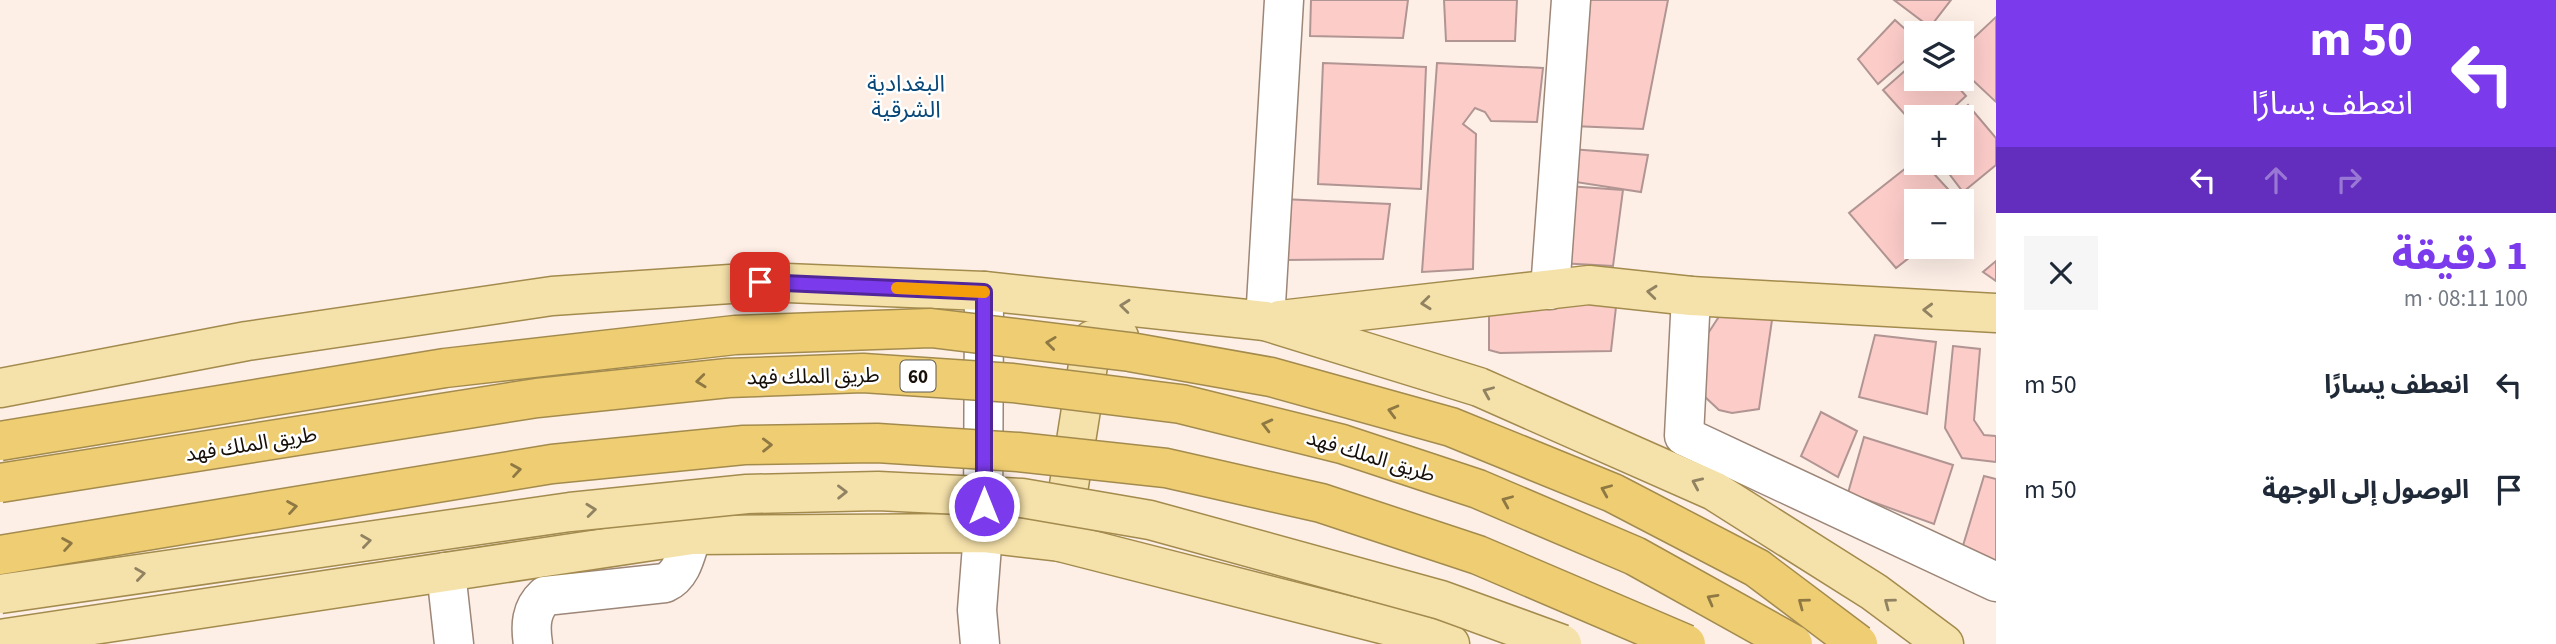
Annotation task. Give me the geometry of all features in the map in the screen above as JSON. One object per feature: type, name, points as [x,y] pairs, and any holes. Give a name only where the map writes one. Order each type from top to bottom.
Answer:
[{"type":"highway","points":[[0,440],[445,368],[735,335],[930,328],[1130,352],[1270,377],[1451,427],[1613,493],[1757,568],[1858,644]]},
{"type":"highway","name":"طريق الملك فهد","points":[[0,484],[537,398],[728,378],[863,373],[1013,383],[1181,404],[1342,444],[1466,485],[1635,556],[1793,644]]},
{"type":"highway","points":[[0,555],[552,464],[744,445],[877,443],[1018,452],[1166,468],[1321,503],[1478,555],[1686,644]]},
{"type":"main road","points":[[0,388],[247,341],[552,296],[760,282],[984,292],[1265,321],[1479,387],[1714,491],[1874,592],[1944,644]]},
{"type":"main road","points":[[1060,542],[1093,340],[1589,285],[1691,296],[1996,313]]},
{"type":"main road","points":[[0,594],[570,512],[747,494],[878,491],[1022,498],[1150,520],[1441,600],[1562,644]]},
{"type":"main road","points":[[0,639],[50,638],[446,572],[692,535],[983,533],[1060,542],[1409,637],[1450,644]]},
{"type":"street","points":[[1265,321],[1284,0]]},
{"type":"street","points":[[1550,290],[1572,0]]},
{"type":"street","points":[[980,644],[978,610],[983,533],[984,292]]},
{"type":"street","points":[[1691,296],[1684,436],[1996,582]]},
{"type":"street","points":[[533,644],[532,617],[536,604],[545,596],[673,580],[692,535]]},
{"type":"street","points":[[446,572],[454,644]]},
{"type":"building","points":[[1311,0],[1408,0],[1403,38],[1310,36]]},
{"type":"building","points":[[1444,0],[1517,0],[1515,41],[1446,41]]},
{"type":"building","points":[[1582,0],[1668,0],[1643,129],[1573,126]]},
{"type":"building","points":[[1894,0],[1951,0],[1935,21],[1922,21]]},
{"type":"building","points":[[1996,17],[1996,102],[1974,81],[1974,38]]},
{"type":"building","points":[[1895,20],[1904,28],[1904,61],[1878,84],[1858,59]]},
{"type":"building","points":[[1323,63],[1426,67],[1421,189],[1318,184]]},
{"type":"building","points":[[1437,63],[1543,68],[1537,122],[1491,121],[1485,112],[1475,108],[1463,124],[1476,134],[1473,269],[1422,272]]},
{"type":"building","points":[[1904,72],[1904,91],[1962,91],[1966,96],[1956,105],[1904,105],[1904,114],[1883,90]]},
{"type":"building","points":[[1974,112],[1996,138],[1996,165],[1967,189],[1961,189],[1950,175],[1974,175]]},
{"type":"building","points":[[1571,149],[1648,155],[1641,192],[1569,181]]},
{"type":"building","points":[[1904,169],[1904,175],[1935,175],[1948,189],[1904,189],[1904,259],[1908,259],[1896,268],[1849,213]]},
{"type":"building","points":[[1567,186],[1623,190],[1613,266],[1559,263]]},
{"type":"building","points":[[1282,199],[1390,204],[1383,259],[1285,260]]},
{"type":"building","points":[[1996,261],[1996,281],[1983,272]]},
{"type":"building","points":[[1617,298],[1611,351],[1500,353],[1489,350],[1489,303]]},
{"type":"building","points":[[1746,306],[1772,320],[1759,409],[1732,413],[1719,410],[1704,396],[1705,338],[1722,312]]},
{"type":"building","points":[[1875,335],[1936,342],[1927,414],[1859,397]]},
{"type":"building","points":[[1953,346],[1980,349],[1974,420],[1984,435],[1996,436],[1996,462],[1962,458],[1945,428]]},
{"type":"building","points":[[1821,412],[1857,431],[1838,477],[1801,456]]},
{"type":"building","points":[[1864,437],[1953,465],[1934,524],[1848,493]]},
{"type":"building","points":[[1984,476],[1996,479],[1996,564],[1962,549]]},
{"type":"slow traffic","points":[[897,288],[984,292]]},
{"type":"district","name":"البغدادية الشرقية","points":[[906,96]]},
{"type":"route","points":[[760,282],[984,292],[984,506]]}]
